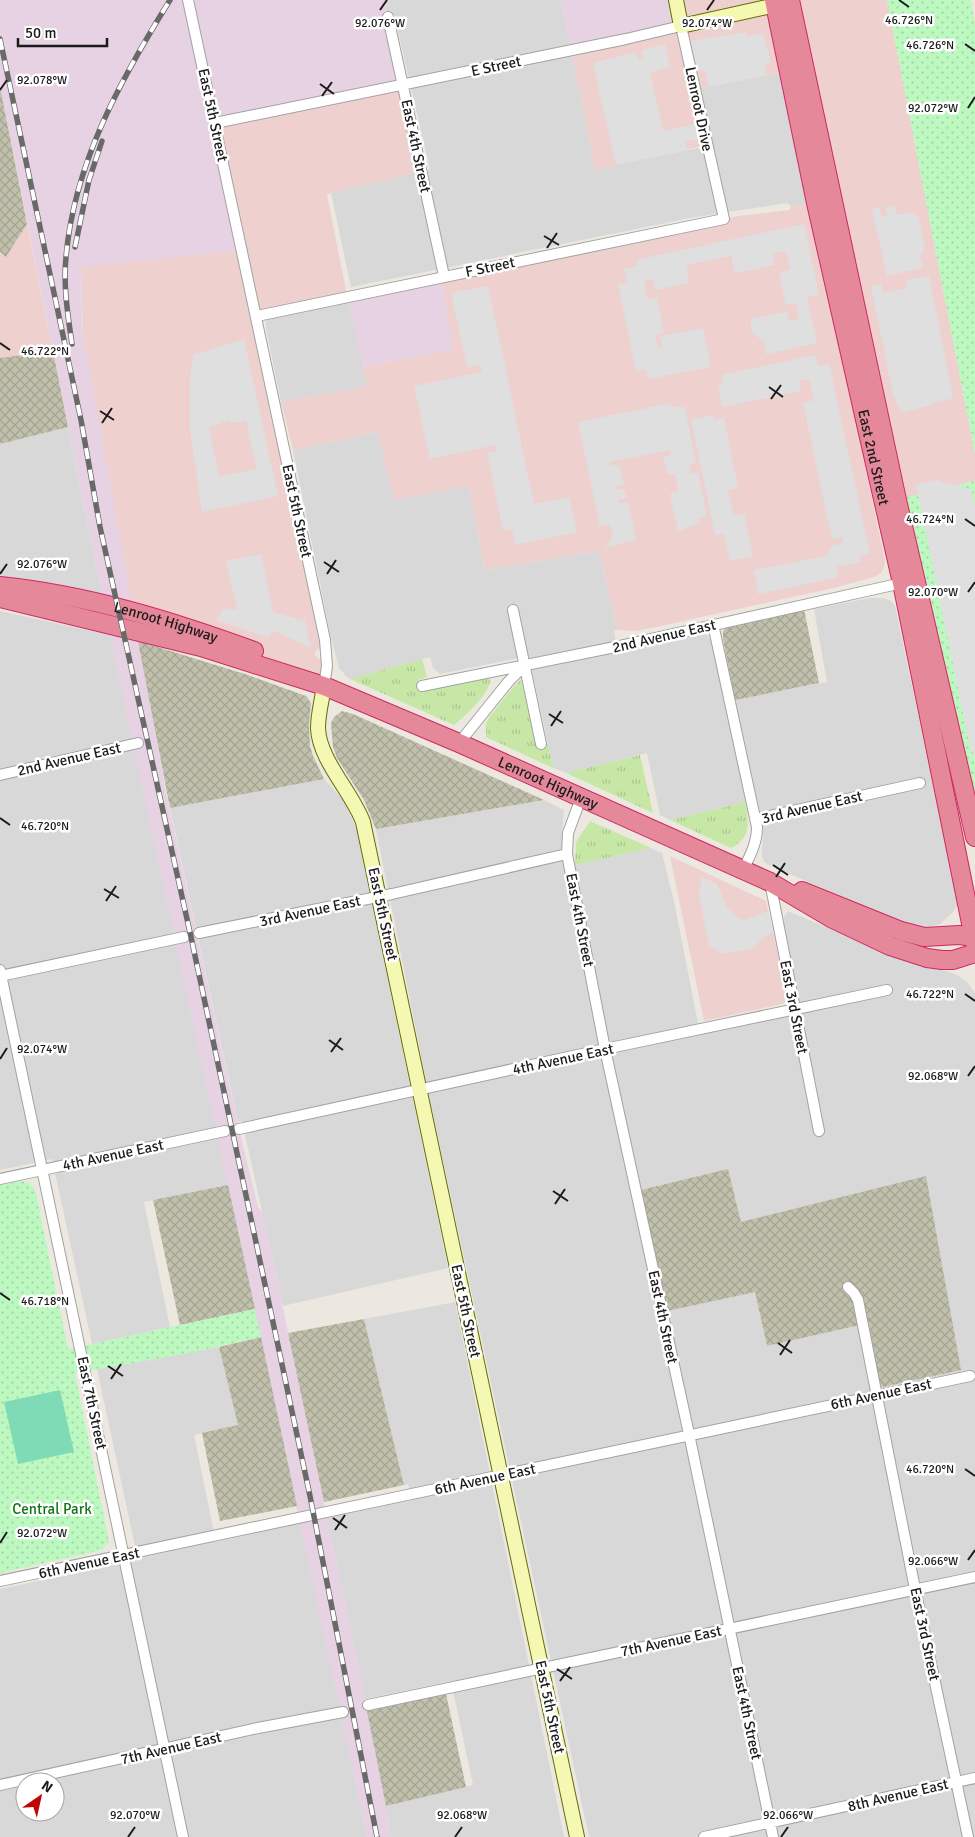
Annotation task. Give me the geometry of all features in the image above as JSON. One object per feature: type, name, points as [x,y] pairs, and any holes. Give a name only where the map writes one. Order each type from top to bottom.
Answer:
[{"type":"highway","name":"East 2nd Street","points":[[786,1],[816,203],[908,581],[975,837]]},
{"type":"highway","name":"East 2nd Street","points":[[908,581],[975,942]]},
{"type":"highway","name":"Lenroot Highway","points":[[0,586],[66,596],[118,607],[262,654],[324,686],[459,743],[770,882],[840,922],[890,946],[927,958],[953,960],[975,942],[960,935],[924,937],[902,931],[812,894],[770,882]]},
{"type":"highway","name":"Lenroot Highway","points":[[0,598],[201,647],[324,686]]},
{"type":"street","name":"East 5th Street","points":[[188,0],[325,640],[327,666],[318,720],[320,739],[327,759],[351,796],[363,822],[577,1837]]},
{"type":"street","name":"Lenroot Drive","points":[[676,0],[724,219]]},
{"type":"street","name":"E Street","points":[[215,123],[681,26],[786,1]]},
{"type":"street","name":"East 4th Street","points":[[388,17],[444,276]]},
{"type":"street","name":"F Street","points":[[257,316],[724,219]]},
{"type":"street","name":"2nd Avenue East","points":[[422,686],[525,666],[908,581]]},
{"type":"street","points":[[513,610],[541,744]]},
{"type":"street","points":[[713,624],[756,819]]},
{"type":"street","points":[[459,743],[509,681],[525,666]]},
{"type":"street","name":"2nd Avenue East","points":[[0,775],[138,743]]},
{"type":"street","name":"3rd Avenue East","points":[[743,870],[756,839],[756,819],[920,783]]},
{"type":"street","name":"East 4th Street","points":[[581,798],[568,833],[567,854],[605,1050],[689,1434],[773,1837]]},
{"type":"street","name":"3rd Avenue East","points":[[199,934],[379,897],[567,854]]},
{"type":"street","name":"East 3rd Street","points":[[770,882],[819,1131]]},
{"type":"street","points":[[0,974],[184,937]]},
{"type":"street","name":"East 7th Street","points":[[0,974],[125,1556],[183,1837]]},
{"type":"street","name":"4th Avenue East","points":[[240,1129],[887,990]]},
{"type":"street","name":"4th Avenue East","points":[[0,1179],[225,1131]]},
{"type":"street","name":"East 3rd Street","points":[[848,1287],[858,1300],[915,1589],[968,1837]]},
{"type":"street","name":"6th Avenue East","points":[[0,1581],[970,1376]]},
{"type":"street","name":"7th Avenue East","points":[[368,1704],[975,1577]]},
{"type":"street","name":"7th Avenue East","points":[[0,1785],[258,1728],[343,1712]]},
{"type":"street","name":"8th Avenue East","points":[[704,1837],[975,1778]]},
{"type":"shaded area","points":[[0,0],[385,0],[403,85],[215,123],[243,250],[81,267],[82,328],[167,797],[239,1129],[258,1207],[263,1213],[380,1770],[391,1837],[367,1837],[120,684],[0,87]]},
{"type":"shaded area","points":[[385,0],[561,0],[595,169],[713,145],[701,88],[781,73],[810,204],[791,206],[788,203],[695,217],[351,287],[331,193],[430,169],[394,15],[387,12]]},
{"type":"shaded area","points":[[561,0],[676,0],[681,26],[571,50]]},
{"type":"shaded area","points":[[676,0],[774,0],[781,73],[695,89],[707,145],[595,170],[571,50]]},
{"type":"shaded area","points":[[798,0],[887,0],[975,454],[975,481],[897,500]]},
{"type":"shaded area","points":[[746,32],[747,37],[763,33],[771,63],[764,66],[767,75],[709,87],[705,70],[698,70],[690,41]]},
{"type":"shaded area","points":[[665,44],[670,67],[650,73],[663,131],[696,124],[699,139],[685,142],[687,150],[616,165],[593,63],[636,52],[638,59],[643,59],[642,50]]},
{"type":"shaded area","points":[[403,85],[419,172],[327,194],[347,296],[257,315],[325,640],[314,654],[327,666],[324,686],[262,654],[133,615],[83,337],[81,266],[242,250],[215,123]]},
{"type":"shaded area","points":[[0,87],[27,224],[6,257],[0,252]]},
{"type":"shaded area","points":[[810,204],[885,561],[881,573],[874,577],[834,588],[656,627],[636,631],[617,630],[599,551],[485,570],[469,486],[394,500],[378,432],[293,450],[281,402],[367,386],[363,367],[453,349],[441,280],[738,216],[790,210],[791,206]]},
{"type":"shaded area","points":[[894,206],[897,215],[911,212],[918,217],[925,248],[920,256],[923,267],[887,276],[872,209],[880,208],[881,217],[887,216],[885,207]]},
{"type":"shaded area","points":[[27,224],[53,351],[0,358],[0,252],[6,257]]},
{"type":"shaded area","points":[[804,224],[819,295],[807,297],[817,343],[766,354],[764,342],[752,332],[750,319],[787,312],[789,321],[799,319],[796,303],[786,305],[779,273],[790,270],[786,251],[773,254],[775,265],[735,273],[731,256],[686,265],[689,283],[655,290],[653,279],[644,280],[647,299],[657,297],[664,333],[655,335],[658,348],[662,347],[660,336],[703,328],[711,367],[648,379],[646,369],[636,371],[618,284],[627,282],[624,269],[638,266],[636,260]]},
{"type":"shaded area","points":[[929,276],[953,398],[902,413],[893,395],[871,286],[881,284],[883,293],[885,293],[907,288],[905,280]]},
{"type":"shaded area","points":[[441,280],[454,349],[363,367],[348,299]]},
{"type":"shaded area","points":[[488,286],[534,504],[569,497],[577,532],[515,545],[512,529],[503,531],[487,453],[496,451],[495,445],[430,459],[414,386],[482,372],[481,365],[467,368],[451,293]]},
{"type":"shaded area","points":[[348,299],[368,386],[281,402],[266,321],[268,318]]},
{"type":"shaded area","points":[[244,339],[278,496],[202,512],[190,430],[190,376],[194,355]],"holes":[[[229,420],[230,423],[246,421],[257,469],[219,477],[209,427]]]},
{"type":"shaded area","points":[[53,351],[68,427],[0,444],[0,358]]},
{"type":"shaded area","points":[[816,355],[818,366],[829,364],[870,554],[860,556],[861,562],[836,567],[838,577],[758,594],[754,570],[826,556],[833,545],[841,544],[843,539],[842,537],[832,539],[803,403],[814,400],[810,381],[805,379],[799,381],[801,391],[722,407],[718,386],[723,384],[721,375]]},
{"type":"shaded area","points":[[667,404],[685,407],[696,463],[689,466],[691,474],[698,472],[707,516],[699,518],[700,523],[678,531],[670,494],[678,492],[675,474],[667,474],[663,457],[671,455],[670,450],[610,462],[610,466],[619,465],[624,484],[615,486],[616,490],[624,489],[627,498],[619,500],[619,504],[628,502],[636,540],[605,548],[613,536],[610,525],[600,526],[578,422]]},
{"type":"shaded area","points":[[713,415],[714,420],[724,418],[738,488],[728,490],[733,515],[744,514],[753,556],[730,561],[724,533],[715,535],[691,420]]},
{"type":"shaded area","points":[[68,427],[102,595],[0,576],[0,444]]},
{"type":"shaded area","points":[[378,432],[469,486],[485,570],[599,551],[617,630],[614,631],[617,651],[704,632],[711,640],[724,701],[827,682],[814,609],[870,598],[883,598],[891,601],[895,606],[958,904],[953,912],[940,924],[928,927],[913,926],[895,920],[767,864],[762,856],[763,824],[757,799],[670,820],[660,815],[647,753],[566,773],[553,768],[529,656],[440,674],[433,668],[430,657],[350,679],[346,676],[339,668],[330,633],[293,450]]},
{"type":"shaded area","points":[[935,480],[969,489],[972,492],[975,504],[975,757],[970,747],[916,485]]},
{"type":"shaded area","points":[[261,554],[273,612],[305,621],[311,648],[277,632],[273,632],[268,637],[216,620],[224,608],[237,610],[226,561]]},
{"type":"shaded area","points":[[804,609],[819,683],[735,700],[723,631],[728,626]]},
{"type":"shaded area","points":[[0,611],[110,635],[228,1185],[144,1202],[170,1327],[92,1344],[52,1159],[0,1170]]},
{"type":"shaded area","points":[[138,641],[248,675],[306,696],[311,703],[309,724],[310,746],[324,779],[170,808]]},
{"type":"shaded area","points":[[342,711],[353,714],[544,800],[376,829],[364,800],[337,758],[333,747],[331,723],[334,717]]},
{"type":"shaded area","points":[[324,779],[344,801],[356,828],[448,1268],[283,1306],[242,1121],[238,1122],[170,808]]},
{"type":"shaded area","points":[[544,800],[564,810],[562,832],[566,867],[651,848],[662,853],[675,906],[700,1034],[800,1013],[784,926],[784,917],[788,911],[918,966],[947,971],[957,975],[967,982],[975,993],[975,1837],[589,1837],[430,1100],[376,829]],"holes":[[[728,1169],[741,1222],[961,1370],[879,1382],[870,1323],[767,1346]]]},
{"type":"shaded area","points":[[670,856],[766,901],[787,996],[785,1002],[704,1021]]},
{"type":"shaded area","points":[[702,877],[717,884],[727,908],[739,919],[744,920],[768,911],[773,933],[765,936],[753,948],[722,954],[709,945],[699,893]]},
{"type":"shaded area","points":[[728,1169],[741,1222],[926,1176],[961,1370],[883,1387],[879,1382],[869,1323],[767,1346],[755,1292],[667,1311],[641,1190]]},
{"type":"shaded area","points":[[228,1185],[255,1309],[180,1325],[153,1200]]},
{"type":"shaded area","points":[[455,1302],[564,1837],[391,1837],[386,1806],[473,1785],[451,1681],[365,1699],[327,1518],[413,1500],[408,1484],[404,1485],[364,1319]]},
{"type":"shaded area","points":[[364,1319],[404,1485],[324,1502],[288,1333]]},
{"type":"shaded area","points":[[261,1337],[297,1506],[220,1521],[202,1433],[238,1425],[219,1347]]},
{"type":"shaded area","points":[[219,1347],[238,1426],[194,1435],[216,1542],[301,1523],[367,1837],[0,1837],[0,1589],[138,1560],[97,1369]]},
{"type":"shaded area","points":[[446,1694],[466,1787],[386,1806],[367,1711]]},
{"type":"green space","points":[[887,0],[971,0],[975,23],[975,454]]},
{"type":"green space","points":[[975,481],[975,820],[903,498]]},
{"type":"green space","points":[[422,659],[427,677],[418,680],[421,690],[490,679],[489,685],[482,697],[454,725],[350,679]]},
{"type":"green space","points":[[521,680],[536,745],[548,744],[553,768],[486,737],[488,719]]},
{"type":"green space","points":[[640,755],[653,813],[566,773]]},
{"type":"green space","points":[[745,802],[748,822],[746,834],[738,844],[731,848],[670,820]]},
{"type":"green space","points":[[590,821],[651,848],[575,865],[576,842]]},
{"type":"green space","name":"Central Park","points":[[21,1181],[29,1183],[35,1189],[68,1349],[255,1309],[261,1337],[185,1354],[75,1373],[109,1542],[102,1550],[0,1573],[0,1185]]},
{"type":"green space","points":[[60,1390],[74,1452],[18,1464],[4,1402]]},
{"type":"railway","points":[[72,344],[66,301],[65,268],[71,222],[79,188],[90,155],[118,91],[170,0]]},
{"type":"railway","points":[[0,39],[81,420],[100,527],[191,937],[310,1496],[377,1837]]},
{"type":"railway","points":[[75,247],[89,180],[102,141]]}]
